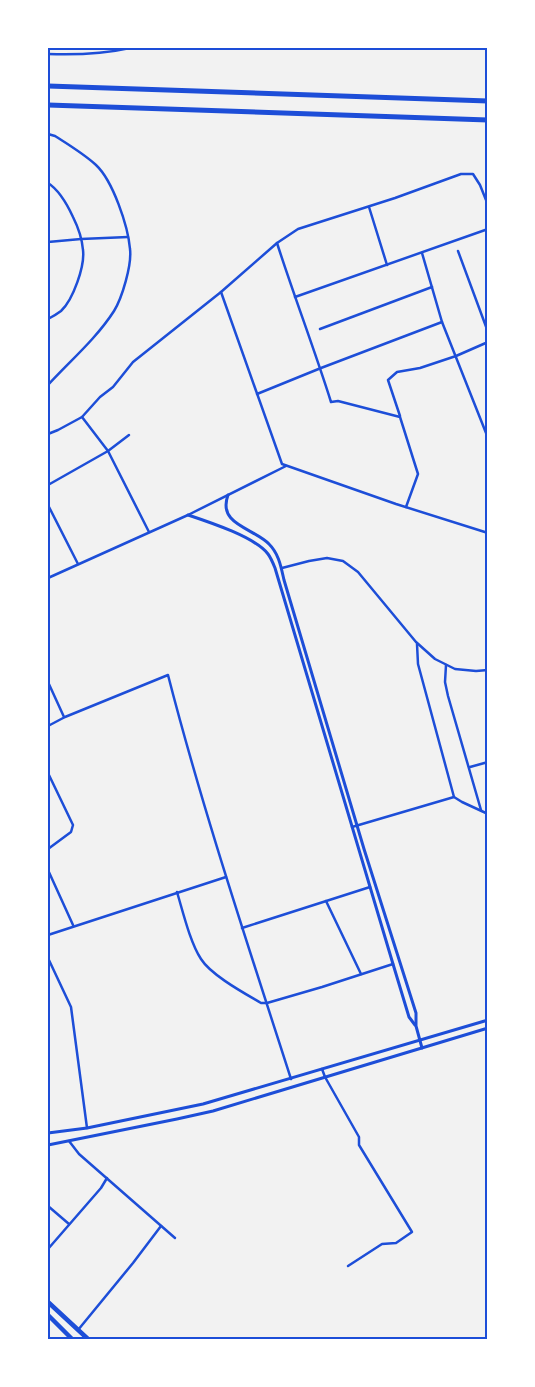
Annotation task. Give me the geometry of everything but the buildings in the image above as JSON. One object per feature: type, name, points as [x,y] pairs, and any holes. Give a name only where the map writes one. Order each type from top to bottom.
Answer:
[{"type":"highway","points":[[48,86],[488,101]]},
{"type":"highway","points":[[48,105],[488,120]]},
{"type":"main road","points":[[48,1302],[89,1340]]},
{"type":"main road","points":[[48,1316],[73,1340]]},
{"type":"street","points":[[48,48],[48,54],[70,55],[113,52],[130,48]]},
{"type":"street","points":[[48,134],[55,136],[97,166],[113,189],[124,219],[131,250],[127,278],[115,309],[96,336],[48,386]]},
{"type":"street","points":[[48,434],[82,417],[100,397],[113,387],[133,362],[277,243],[298,229],[461,174],[473,174],[480,184],[488,205]]},
{"type":"street","points":[[48,183],[53,186],[68,205],[79,230],[84,252],[74,293],[61,311],[48,319]]},
{"type":"street","points":[[369,206],[388,265]]},
{"type":"street","points":[[295,297],[488,229]]},
{"type":"street","points":[[48,242],[128,237]]},
{"type":"street","points":[[277,243],[332,402],[338,401],[400,416]]},
{"type":"street","points":[[458,251],[488,332]]},
{"type":"street","points":[[422,253],[442,322],[488,438]]},
{"type":"street","points":[[320,329],[432,287]]},
{"type":"street","points":[[220,292],[282,464],[406,507],[486,532],[488,526]]},
{"type":"street","points":[[256,395],[442,322]]},
{"type":"street","points":[[406,507],[418,474],[388,380],[398,372],[420,368],[456,356],[488,342]]},
{"type":"street","points":[[82,417],[108,451],[149,533]]},
{"type":"street","points":[[48,485],[108,451],[129,435]]},
{"type":"street","points":[[48,578],[188,515],[287,465]]},
{"type":"street","points":[[228,495],[225,503],[226,510],[234,523],[256,534],[269,544],[279,557],[357,826],[416,1013],[416,1026],[422,1048]]},
{"type":"street","points":[[48,505],[78,564]]},
{"type":"street","points":[[188,515],[216,524],[255,543],[268,554],[275,568],[392,964],[409,1017],[416,1026]]},
{"type":"street","points":[[282,568],[327,558],[343,561],[358,572],[416,642],[435,659],[455,669],[488,670]]},
{"type":"street","points":[[416,642],[418,664],[454,796]]},
{"type":"street","points":[[446,664],[445,682],[448,696],[482,811]]},
{"type":"street","points":[[48,726],[65,717],[168,675],[226,877],[290,1079]]},
{"type":"street","points":[[48,682],[65,717]]},
{"type":"street","points":[[469,768],[488,762]]},
{"type":"street","points":[[48,773],[73,826],[71,832],[48,849]]},
{"type":"street","points":[[352,827],[454,796],[488,814]]},
{"type":"street","points":[[48,870],[73,925]]},
{"type":"street","points":[[48,934],[226,877]]},
{"type":"street","points":[[242,928],[370,887]]},
{"type":"street","points":[[177,892],[195,948],[206,965],[215,974],[259,1002],[267,1003],[392,964]]},
{"type":"street","points":[[326,902],[361,974]]},
{"type":"street","points":[[48,958],[71,1007],[87,1128]]},
{"type":"street","points":[[48,1133],[87,1128],[194,1106],[488,1020]]},
{"type":"street","points":[[48,1145],[197,1114],[488,1028]]},
{"type":"street","points":[[322,1068],[325,1077],[359,1137],[359,1145],[412,1232],[396,1243],[382,1244],[348,1266]]},
{"type":"street","points":[[69,1141],[80,1154],[175,1238]]},
{"type":"street","points":[[48,1249],[101,1188],[107,1178]]},
{"type":"street","points":[[48,1206],[69,1224]]},
{"type":"street","points":[[78,1330],[161,1226]]}]
